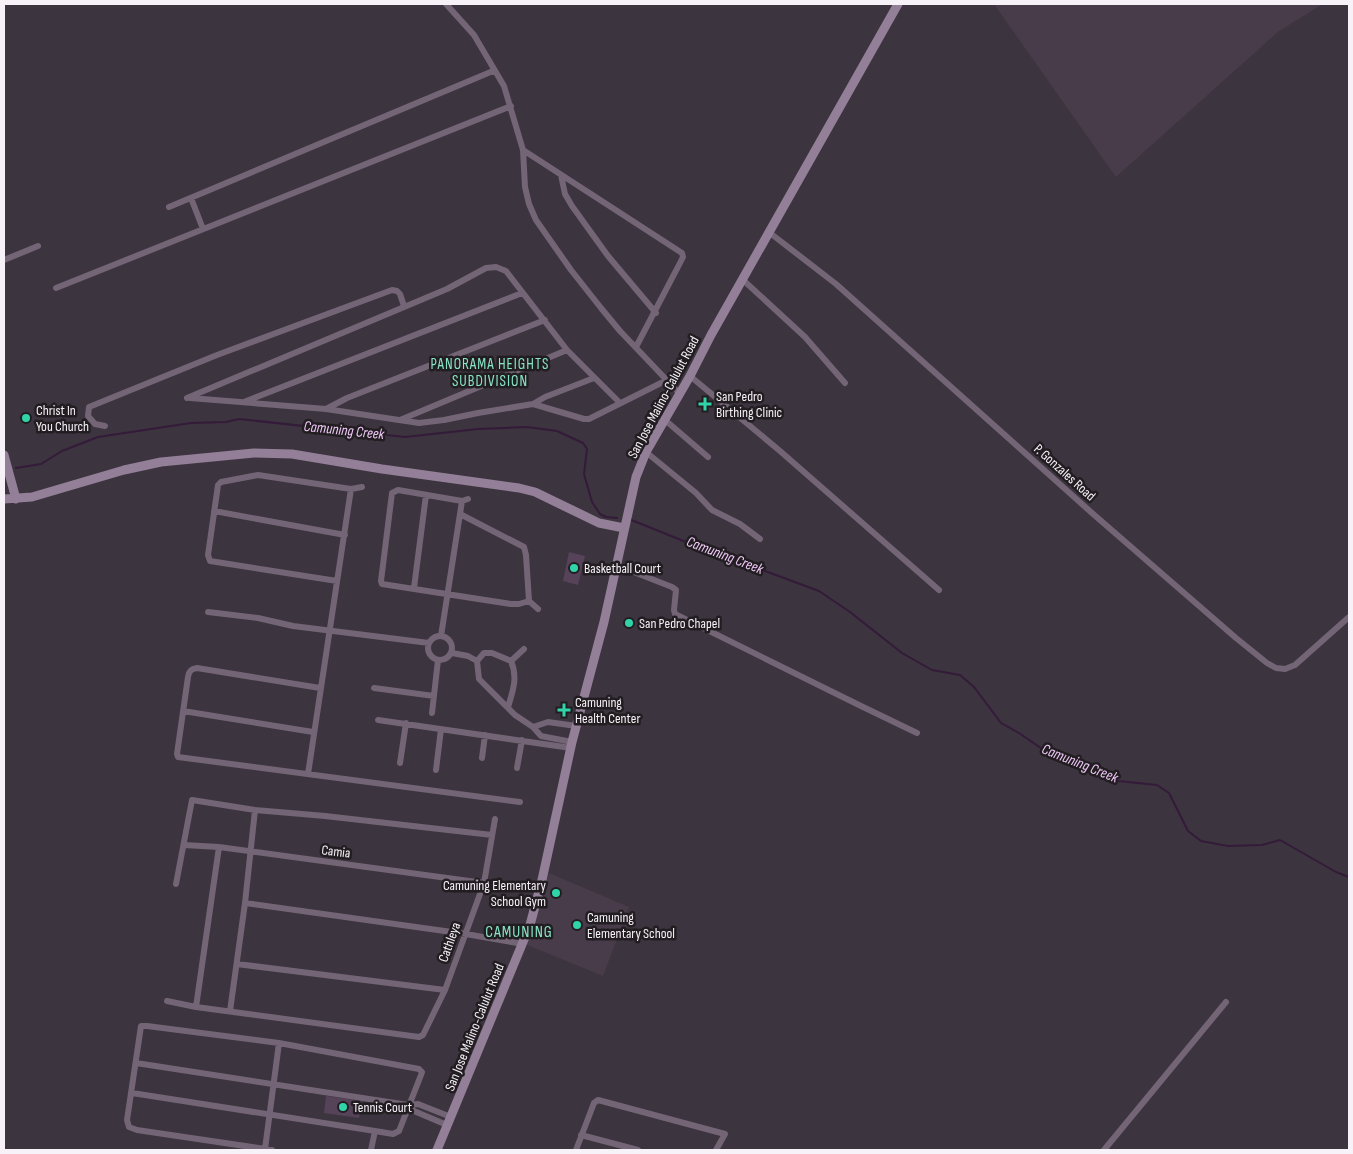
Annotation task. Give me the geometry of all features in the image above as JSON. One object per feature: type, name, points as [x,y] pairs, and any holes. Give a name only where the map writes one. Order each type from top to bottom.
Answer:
[{"type":"main road","name":"San Jose Malino-Calulut Road","points":[[437,1150],[523,944],[538,897],[571,745],[604,622],[636,477],[646,452],[898,4]]},
{"type":"main road","points":[[4,499],[43,495],[124,470],[161,462],[254,453],[279,453],[382,470],[519,488],[535,492],[599,523],[624,528]]},
{"type":"main road","points":[[4,455],[16,499]]},
{"type":"street","points":[[446,4],[474,35],[504,86],[523,150],[529,204],[536,220],[571,270],[620,331],[680,394]]},
{"type":"street","points":[[169,207],[494,71]]},
{"type":"street","points":[[56,288],[511,106]]},
{"type":"street","points":[[523,150],[682,253],[683,257],[656,313],[636,347]]},
{"type":"street","points":[[561,175],[565,194],[572,206],[608,256],[656,313]]},
{"type":"street","points":[[191,198],[203,229]]},
{"type":"street","name":"P. Gonzales Road","points":[[770,232],[836,284],[1092,513],[1267,663],[1276,668],[1285,669],[1295,665],[1349,617]]},
{"type":"street","points":[[4,260],[38,246]]},
{"type":"street","points":[[594,378],[545,397],[533,404],[419,423],[326,409],[187,398],[448,289],[486,268],[496,266],[506,271],[567,350],[620,403]]},
{"type":"street","points":[[742,280],[805,337],[846,383]]},
{"type":"street","points":[[105,426],[92,422],[88,416],[89,407],[217,355],[392,290],[397,290],[400,294],[404,306]]},
{"type":"street","points":[[242,402],[522,293]]},
{"type":"street","points":[[326,409],[346,398],[545,320]]},
{"type":"street","points":[[399,420],[567,350]]},
{"type":"street","points":[[690,376],[780,451],[939,590]]},
{"type":"street","points":[[533,404],[589,419],[667,380]]},
{"type":"street","points":[[665,420],[708,456]]},
{"type":"street","points":[[646,452],[712,510],[740,524],[760,539]]},
{"type":"street","points":[[337,581],[210,561],[208,555],[219,483],[252,474],[352,489],[362,488]]},
{"type":"street","points":[[308,774],[352,489]]},
{"type":"street","points":[[441,636],[449,594],[460,514],[465,500],[398,490],[392,493],[381,581],[384,586],[414,588],[449,594],[511,604],[529,601]]},
{"type":"street","points":[[414,588],[426,495]]},
{"type":"street","points":[[214,511],[345,535]]},
{"type":"street","points":[[460,514],[524,547],[529,601],[538,609]]},
{"type":"street","points":[[616,565],[676,590],[675,614],[918,733]]},
{"type":"street","points":[[208,612],[258,618],[294,626],[429,643]]},
{"type":"street","points":[[441,636],[450,641],[452,653],[445,659],[438,660],[432,657],[429,652],[429,643],[434,637],[441,636]]},
{"type":"street","points":[[511,661],[524,649]]},
{"type":"street","points":[[452,653],[468,656],[477,661]]},
{"type":"street","points":[[508,706],[515,680],[511,661],[492,653],[484,653],[477,661],[479,678],[490,691],[541,736],[571,745]]},
{"type":"street","points":[[432,713],[438,660]]},
{"type":"street","points":[[320,688],[197,668],[189,672],[178,757],[520,802]]},
{"type":"street","points":[[374,688],[434,696]]},
{"type":"street","points":[[183,711],[313,732]]},
{"type":"street","points":[[378,720],[571,745]]},
{"type":"street","points":[[533,727],[548,722],[576,726]]},
{"type":"street","points":[[400,763],[406,723]]},
{"type":"street","points":[[436,770],[441,728]]},
{"type":"street","points":[[482,758],[485,735]]},
{"type":"street","points":[[517,768],[522,740]]},
{"type":"street","points":[[176,884],[192,800],[255,810],[492,835]]},
{"type":"street","points":[[167,1001],[230,1011],[255,810]]},
{"type":"street","name":"Cathleya","points":[[230,1011],[419,1037],[425,1034],[445,990],[484,883],[495,819]]},
{"type":"street","name":"Camia","points":[[184,845],[219,847],[484,883]]},
{"type":"street","points":[[196,1007],[219,847]]},
{"type":"street","points":[[245,902],[523,944]]},
{"type":"street","points":[[237,964],[445,990]]},
{"type":"street","points":[[1104,1150],[1226,1002]]},
{"type":"street","points":[[132,1093],[270,1116],[393,1134],[399,1130],[421,1076],[422,1072],[419,1069],[279,1043],[144,1026],[140,1028],[127,1120],[129,1127],[269,1150],[270,1116],[279,1043]]},
{"type":"street","points":[[136,1063],[408,1105],[418,1104],[432,1108],[449,1121]]},
{"type":"street","points":[[576,1150],[594,1103],[598,1100],[725,1134],[716,1150]]},
{"type":"street","points":[[408,1105],[414,1111],[429,1117],[449,1121]]},
{"type":"street","points":[[429,1117],[432,1108]]},
{"type":"street","points":[[371,1150],[375,1131]]},
{"type":"street","points":[[581,1135],[638,1150]]},
{"type":"shaded area","points":[[994,4],[1323,4],[1279,31],[1116,177]]},
{"type":"shaded area","name":"Basketball Court","points":[[569,552],[585,556],[578,585],[563,581]]},
{"type":"shaded area","name":"Camuning Elementary School","points":[[549,873],[629,907],[603,976],[525,944]]},
{"type":"shaded area","name":"Tennis Court","points":[[326,1096],[362,1101],[359,1118],[324,1113]]},
{"type":"waterway","name":"Camuning Creek","points":[[16,468],[41,464],[62,451],[98,437],[191,423],[226,422],[239,419],[405,437],[478,429],[527,427],[557,431],[583,443],[587,449],[584,474],[592,502],[600,514],[606,517],[617,518]]},
{"type":"waterway","name":"Camuning Creek","points":[[629,519],[819,591],[850,612],[902,653],[932,670],[960,675],[974,687],[1001,723],[1051,755],[1118,781],[1157,785],[1169,793],[1188,831],[1201,841],[1228,846],[1262,845],[1280,840],[1336,872],[1349,877]]},
{"type":"place","name":"San Pedro Birthing Clinic","points":[[705,404]]},
{"type":"place","name":"Christ In You Church","points":[[26,418]]},
{"type":"place","name":"Basketball Court","points":[[574,568]]},
{"type":"place","name":"San Pedro Chapel","points":[[629,623]]},
{"type":"place","name":"Camuning Health Center","points":[[564,710]]},
{"type":"place","name":"Camuning Elementary School Gym","points":[[556,893]]},
{"type":"place","name":"Camuning Elementary School","points":[[577,925]]},
{"type":"place","name":"Tennis Court","points":[[343,1107]]},
{"type":"district","name":"PANORAMA HEIGHTS SUBDIVISION","points":[[490,372]]},
{"type":"district","name":"CAMUNING","points":[[519,931]]}]
